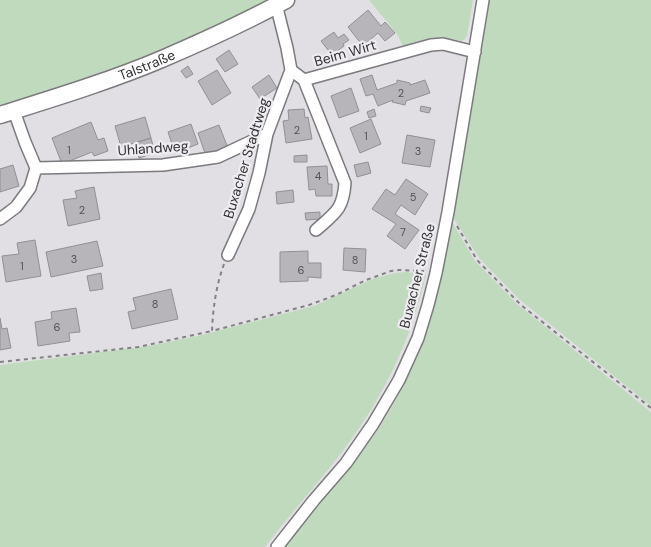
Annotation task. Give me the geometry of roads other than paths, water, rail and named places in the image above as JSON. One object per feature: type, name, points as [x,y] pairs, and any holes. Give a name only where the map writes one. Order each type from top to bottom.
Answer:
[{"type":"street","name":"Buxacher Straße","points":[[277,547],[346,463],[374,424],[405,368],[418,338],[436,273],[448,212],[483,0]]},
{"type":"street","points":[[279,2],[291,70]]},
{"type":"street","name":"Talstraße","points":[[7,113],[162,59],[211,37],[279,2]]},
{"type":"street","name":"Beim Wirt","points":[[291,70],[304,80],[431,45],[443,44],[474,52]]},
{"type":"street","name":"Buxacher Stadtweg","points":[[228,254],[249,209],[267,134],[291,70]]},
{"type":"street","points":[[304,80],[345,183],[343,201],[338,210],[316,230]]},
{"type":"street","points":[[0,219],[16,207],[30,188],[36,168],[24,142],[7,113]]},
{"type":"street","name":"Uhlandweg","points":[[36,168],[164,165],[218,157],[267,134]]}]
